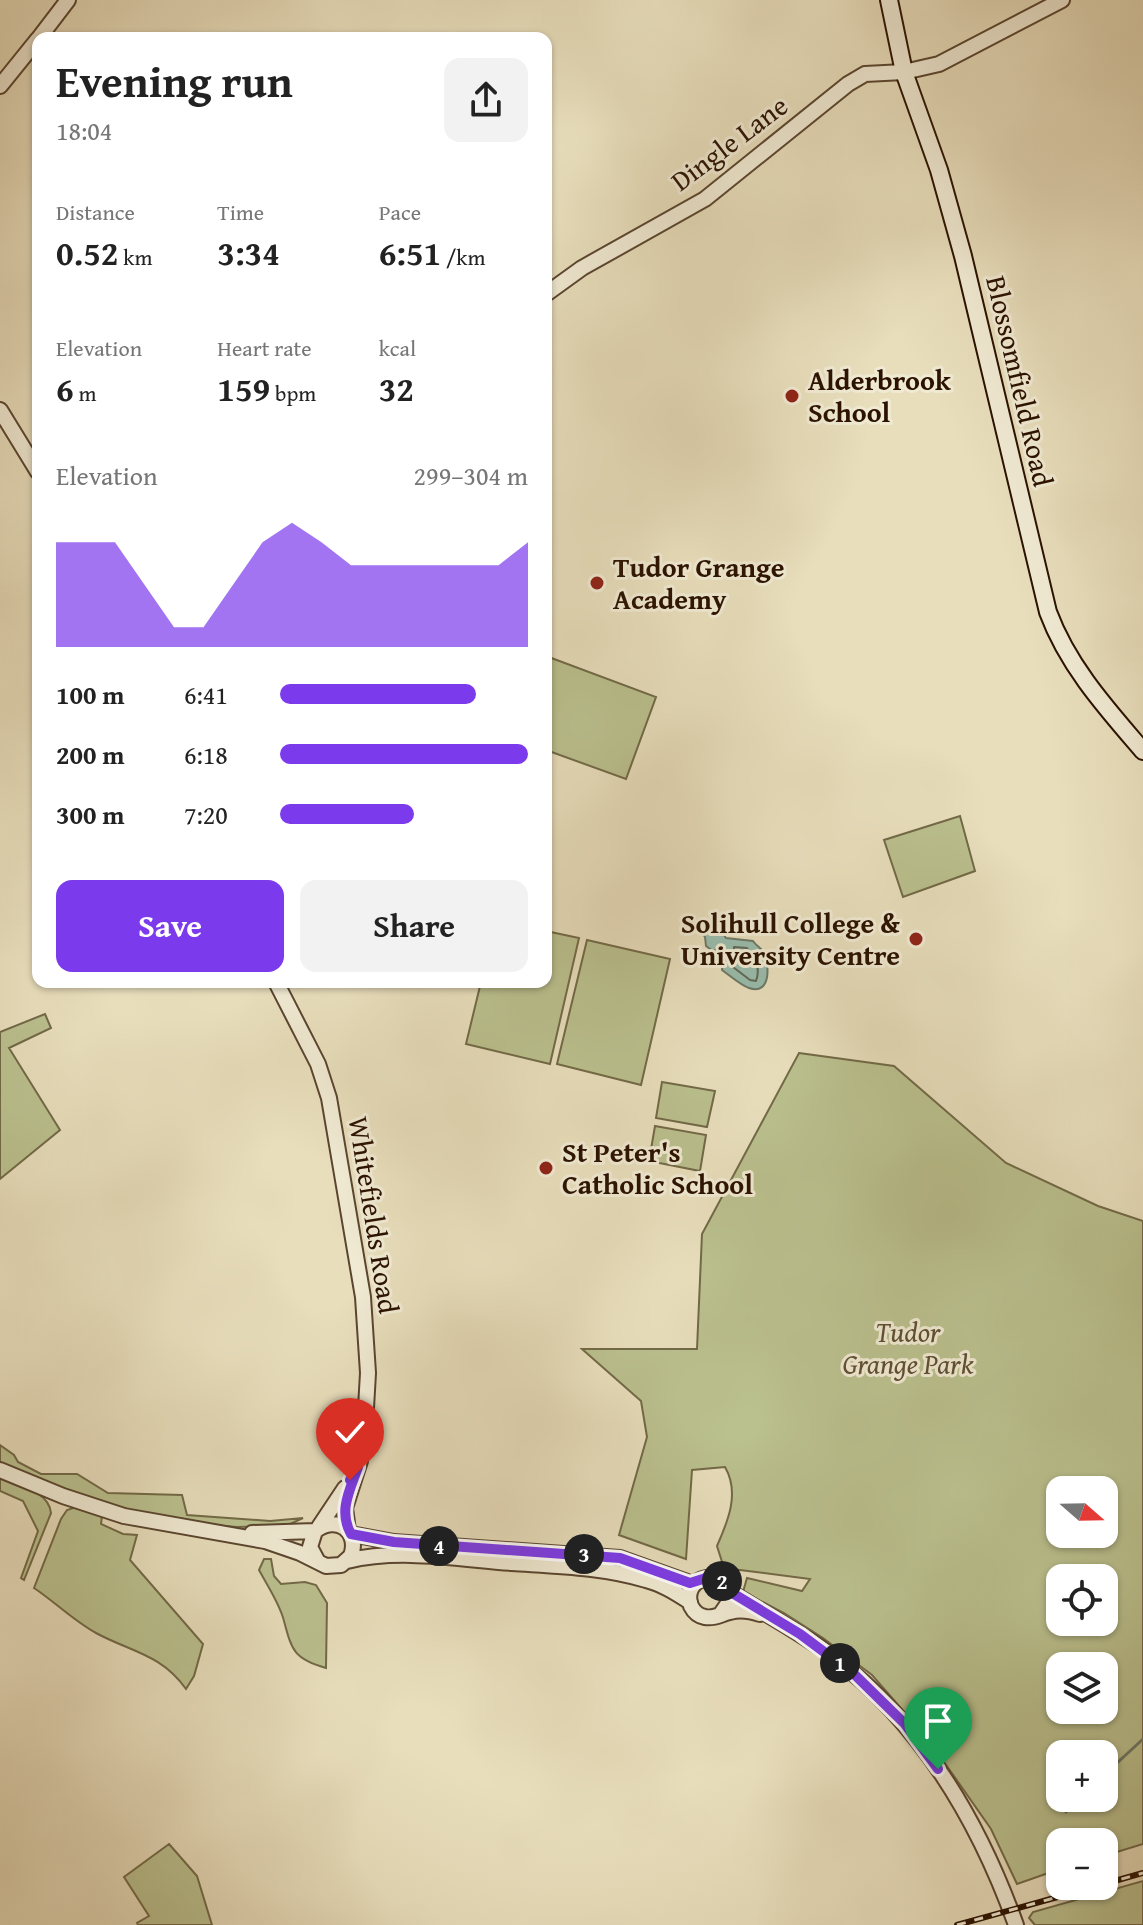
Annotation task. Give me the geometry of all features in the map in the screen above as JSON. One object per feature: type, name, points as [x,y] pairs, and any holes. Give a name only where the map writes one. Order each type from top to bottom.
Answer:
[{"type":"main road","name":"Blossomfield Road","points":[[889,0],[904,72],[939,170],[963,256],[1048,612],[1060,643],[1081,675],[1143,751]]},
{"type":"street","points":[[43,32],[68,0]]},
{"type":"street","name":"Dingle Lane","points":[[552,290],[582,268],[705,199],[848,84],[865,74],[904,72],[939,64],[1062,0]]},
{"type":"street","points":[[0,86],[32,46]]},
{"type":"street","points":[[0,410],[32,462]]},
{"type":"street","name":"Whitefields Road","points":[[279,988],[318,1064],[329,1098],[363,1297],[368,1373],[365,1425],[358,1467],[345,1508],[350,1532]]},
{"type":"street","name":"Whitefields Road","points":[[317,1529],[358,1467]]},
{"type":"street","points":[[0,1470],[38,1487],[124,1516],[234,1534],[285,1547],[332,1567],[367,1556],[572,1567],[646,1579],[690,1602]]},
{"type":"street","points":[[234,1534],[317,1529],[330,1523],[350,1532],[394,1542],[620,1558],[690,1583],[712,1577],[719,1579],[729,1591],[810,1641],[855,1675],[905,1724],[962,1806],[995,1870],[1016,1925]]},
{"type":"street","points":[[317,1529],[310,1547],[318,1562]]},
{"type":"street","points":[[347,1561],[354,1550],[350,1532]]},
{"type":"street","points":[[696,1583],[690,1591],[690,1602],[694,1611],[703,1616],[737,1610],[776,1620]]},
{"type":"street","points":[[720,1615],[729,1602],[729,1591]]},
{"type":"green space","points":[[552,658],[656,697],[626,779],[552,752]]},
{"type":"green space","points":[[960,816],[975,871],[903,897],[884,840]]},
{"type":"green space","points":[[552,932],[579,938],[550,1064],[466,1044],[480,988],[552,988]]},
{"type":"green space","points":[[587,940],[670,959],[641,1085],[557,1064]]},
{"type":"green space","points":[[45,1014],[51,1028],[9,1048],[60,1130],[0,1179],[0,1032]]},
{"type":"green space","name":"Tudor Grange Park","points":[[799,1053],[894,1066],[1006,1163],[1098,1206],[1143,1221],[1143,1844],[1118,1852],[1118,1828],[1046,1828],[1046,1874],[1017,1884],[991,1829],[928,1739],[872,1675],[823,1638],[743,1592],[747,1578],[802,1591],[810,1579],[724,1568],[717,1546],[732,1497],[725,1467],[692,1470],[686,1559],[619,1535],[647,1437],[641,1401],[582,1349],[697,1349],[702,1234]]},
{"type":"green space","points":[[662,1082],[715,1091],[707,1127],[656,1118]]},
{"type":"green space","points":[[655,1126],[706,1135],[700,1171],[649,1161]]},
{"type":"green space","points":[[0,1445],[18,1462],[41,1474],[77,1474],[108,1493],[182,1495],[187,1515],[270,1521],[303,1518],[286,1526],[237,1527],[178,1522],[103,1504],[0,1465]]},
{"type":"green space","points":[[0,1476],[39,1494],[49,1505],[51,1513],[24,1580],[21,1578],[38,1531],[23,1501],[0,1491]]},
{"type":"green space","points":[[76,1507],[102,1516],[101,1524],[123,1534],[137,1535],[130,1560],[203,1644],[194,1676],[186,1689],[156,1661],[88,1628],[34,1588],[61,1519],[67,1510]]},
{"type":"green space","points":[[264,1559],[271,1559],[274,1576],[281,1584],[305,1582],[316,1585],[327,1603],[326,1668],[307,1661],[292,1647],[280,1608],[259,1570]]},
{"type":"green space","points":[[169,1844],[197,1876],[212,1925],[138,1925],[149,1916],[124,1877]]},
{"type":"green space","points":[[1143,1881],[1143,1925],[1035,1925],[1029,1918],[1033,1912],[1076,1900],[1118,1900],[1118,1888]]},
{"type":"water","points":[[702,921],[720,929],[726,938],[753,941],[762,950],[767,962],[767,976],[762,987],[746,987],[722,970],[724,954],[720,947],[713,951],[706,946],[705,937],[698,926]]},
{"type":"waterway","points":[[1118,1762],[1143,1739]]},
{"type":"railway","points":[[1118,1880],[1143,1873]]},
{"type":"railway","points":[[957,1925],[1047,1900]]},
{"type":"place","name":"Alderbrook School","points":[[792,396]]},
{"type":"place","name":"Tudor Grange Academy","points":[[597,583]]},
{"type":"place","name":"Solihull College & University Centre","points":[[916,939]]},
{"type":"place","name":"St Peter's Catholic School","points":[[546,1168]]},
{"type":"route","points":[[350,1480],[358,1467],[346,1500],[345,1516],[351,1534],[361,1537],[408,1544],[620,1558],[690,1583],[712,1577],[719,1579],[729,1591],[800,1634],[855,1675],[905,1724],[938,1769]]}]
